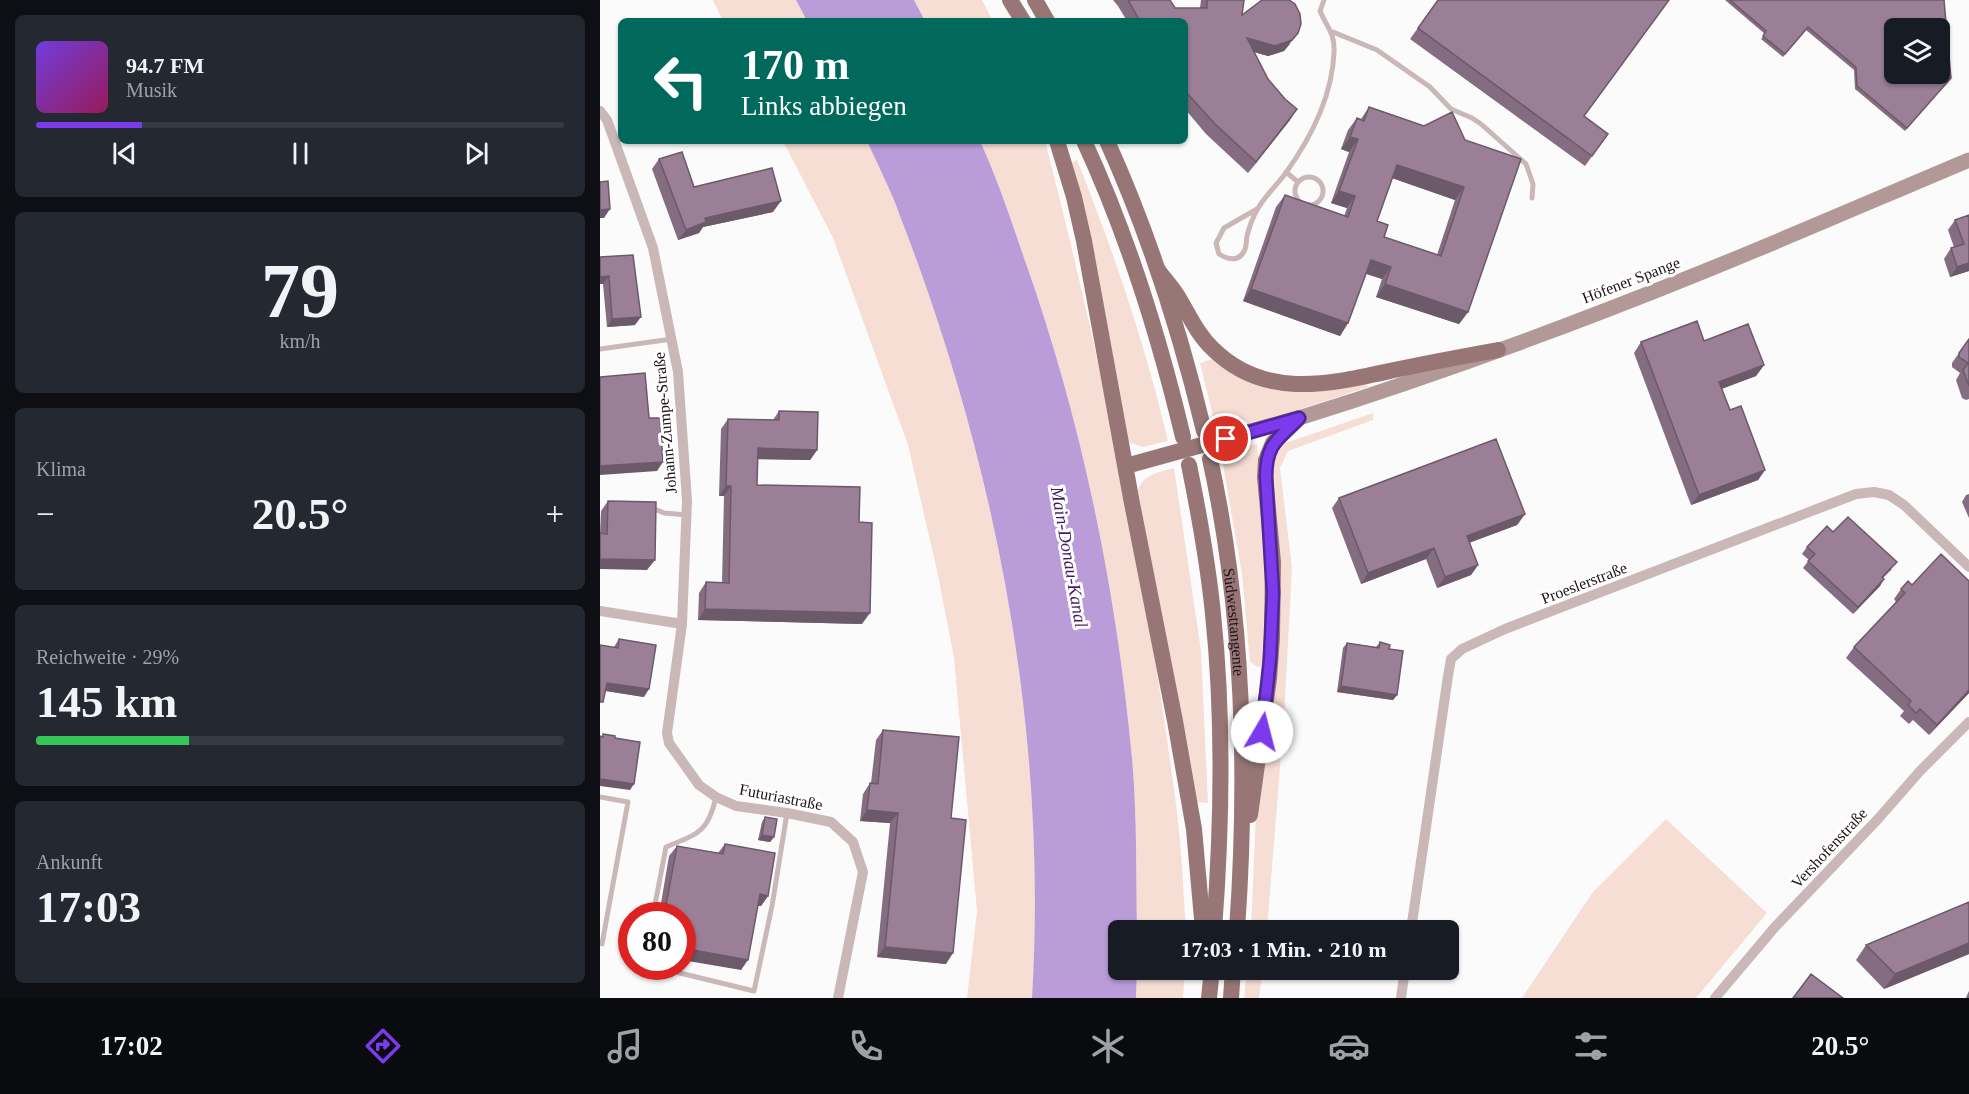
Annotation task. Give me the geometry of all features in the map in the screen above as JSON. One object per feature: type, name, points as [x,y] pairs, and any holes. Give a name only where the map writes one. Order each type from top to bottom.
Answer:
[{"type":"highway","points":[[1005,0],[1011,18]]},
{"type":"highway","points":[[1010,0],[1021,18]]},
{"type":"highway","points":[[1035,0],[1045,18]]},
{"type":"highway","points":[[1058,144],[1084,241],[1194,829],[1202,920]]},
{"type":"highway","points":[[1085,144],[1113,210],[1145,298],[1183,437]]},
{"type":"highway","points":[[1108,144],[1129,191],[1158,270],[1189,370],[1204,431]]},
{"type":"highway","points":[[1158,270],[1180,300],[1199,334],[1211,348],[1235,367],[1266,381],[1298,385],[1330,383],[1498,350]]},
{"type":"highway","points":[[1126,466],[1299,418]]},
{"type":"highway","points":[[1241,854],[1254,798],[1272,638],[1273,562],[1266,459],[1273,443],[1299,418]]},
{"type":"highway","name":"Südwesttangente","points":[[1210,459],[1225,544],[1236,636],[1242,747],[1238,920]]},
{"type":"highway","name":"Südwesttangente","points":[[1190,465],[1205,549],[1217,666],[1221,749],[1220,825],[1215,920]]},
{"type":"highway","points":[[1209,998],[1210,980]]},
{"type":"highway","points":[[1231,998],[1232,980]]},
{"type":"main road","name":"Höfener Spange","points":[[1299,418],[1498,350],[1705,271],[1969,160]]},
{"type":"street","name":"Johann-Zumpe-Straße","points":[[600,111],[607,120],[653,248],[678,372],[687,515],[682,624],[667,733],[669,743]]},
{"type":"street","name":"Proeslerstraße","points":[[1412,920],[1451,659],[1462,649],[1505,629],[1856,494],[1874,492],[1889,495],[1904,505],[1969,567]]},
{"type":"street","points":[[600,611],[682,624]]},
{"type":"street","name":"Vershofenstraße","points":[[1715,998],[1775,927],[1878,819],[1920,771],[1969,722]]},
{"type":"street","name":"Futuriastraße","points":[[669,743],[699,785],[716,797],[736,806],[831,822],[853,842],[863,872],[838,998]]},
{"type":"street","points":[[1401,998],[1403,980]]},
{"type":"lane","points":[[1257,209],[1224,228],[1216,243],[1219,254],[1231,259],[1244,253],[1247,236],[1257,209],[1286,172],[1321,114],[1334,53],[1333,32],[1320,11],[1324,0]]},
{"type":"lane","points":[[1333,32],[1377,50],[1430,87],[1451,109],[1481,124],[1526,164],[1533,184],[1532,198]]},
{"type":"lane","points":[[1286,172],[1298,182]]},
{"type":"lane","points":[[1309,177],[1318,180],[1323,188],[1320,200],[1310,205],[1300,202],[1295,191],[1298,182],[1309,177]]},
{"type":"lane","points":[[600,349],[672,339]]},
{"type":"lane","points":[[640,506],[650,507],[664,513],[687,515]]},
{"type":"lane","points":[[600,797],[628,802],[602,944],[600,944]]},
{"type":"lane","points":[[655,902],[666,847],[703,830],[716,797]]},
{"type":"lane","points":[[696,977],[754,991],[772,906],[787,813]]},
{"type":"shaded area","points":[[713,0],[796,0],[805,18],[722,18]]},
{"type":"shaded area","points":[[914,0],[982,0],[991,18],[923,18]]},
{"type":"shaded area","points":[[785,144],[868,144],[900,216],[934,310],[963,405],[988,502],[1008,600],[1023,699],[1032,798],[1035,898],[1032,998],[967,998],[977,911],[954,658],[938,575],[908,445],[833,238]]},
{"type":"shaded area","points":[[981,144],[1046,144],[1086,307],[1138,559],[1177,812],[1185,920],[1137,920],[1134,779],[1125,694],[1106,566],[1079,440],[1062,378],[1044,316],[1003,198]]},
{"type":"shaded area","points":[[1077,160],[1128,299],[1168,441],[1142,447],[1128,442],[1069,164]]},
{"type":"shaded area","points":[[1212,359],[1233,373],[1366,381],[1368,387],[1289,413],[1216,428],[1200,363]]},
{"type":"shaded area","points":[[1373,413],[1373,420],[1288,451],[1280,468],[1292,568],[1284,717],[1268,920],[1251,920],[1271,467],[1278,449],[1286,443]]},
{"type":"shaded area","points":[[1257,444],[1268,580],[1262,666],[1258,667],[1250,662],[1242,574],[1221,453]]},
{"type":"shaded area","points":[[1174,468],[1201,651],[1208,803],[1197,802],[1138,490],[1148,477]]},
{"type":"shaded area","points":[[1666,819],[1767,913],[1696,998],[1522,998],[1593,892]]},
{"type":"shaded area","points":[[1137,980],[1184,980],[1183,998],[1136,998]]},
{"type":"shaded area","points":[[1246,980],[1261,980],[1259,998],[1244,998]]},
{"type":"water","points":[[796,0],[914,0],[923,18],[805,18]]},
{"type":"water","name":"Main-Donau-Kanal","points":[[868,144],[981,144],[1003,198],[1044,316],[1079,440],[1093,503],[1106,566],[1125,694],[1135,800],[1137,920],[1108,920],[1108,980],[1137,980],[1136,998],[1032,998],[1035,898],[1032,798],[1023,699],[1008,600],[988,502],[963,405],[934,310],[900,216]]},
{"type":"building","points":[[1128,0],[1170,0],[1175,8],[1207,8],[1207,0],[1244,0],[1242,15],[1262,0],[1289,0],[1295,4],[1300,14],[1301,24],[1292,40],[1275,46],[1247,38],[1268,79],[1297,109],[1256,162],[1214,123],[1188,94],[1188,18],[1138,18]]},
{"type":"building","points":[[1438,0],[1669,0],[1584,116],[1608,134],[1592,156],[1418,28]]},
{"type":"building","points":[[1730,0],[1944,0],[1946,18],[1884,18],[1884,84],[1946,84],[1907,128],[1857,86],[1856,67],[1808,27],[1785,54],[1763,36],[1766,31]]},
{"type":"building","points":[[1369,107],[1424,126],[1452,112],[1465,140],[1521,159],[1468,312],[1385,284],[1391,267],[1371,260],[1348,323],[1251,289],[1285,195],[1348,217],[1355,196],[1339,191],[1358,139],[1350,137],[1357,118],[1364,121]],"holes":[[[1397,165],[1464,187],[1441,256],[1384,237],[1388,225],[1377,221]]]},
{"type":"building","points":[[682,152],[694,187],[772,168],[781,201],[705,218],[706,222],[686,230],[659,159]]},
{"type":"building","points":[[608,181],[610,209],[600,210],[600,182]]},
{"type":"building","points":[[1969,215],[1969,263],[1957,267],[1951,248],[1964,244],[1955,220]]},
{"type":"building","points":[[633,255],[641,317],[612,319],[609,276],[600,277],[600,257]]},
{"type":"building","points":[[1697,321],[1704,341],[1748,324],[1764,365],[1719,382],[1730,410],[1741,406],[1765,470],[1699,495],[1641,342]]},
{"type":"building","points":[[1969,339],[1969,386],[1963,370],[1968,363],[1959,357],[1959,353]]},
{"type":"building","points":[[645,373],[649,418],[660,418],[663,462],[600,466],[600,377]]},
{"type":"building","points":[[779,411],[818,412],[817,450],[758,448],[757,485],[860,487],[859,522],[872,523],[870,613],[705,609],[706,582],[729,583],[731,486],[726,486],[728,419],[779,420]]},
{"type":"building","points":[[1496,439],[1525,514],[1467,536],[1478,565],[1445,577],[1434,548],[1368,573],[1339,498]]},
{"type":"building","points":[[608,501],[656,502],[655,560],[600,559],[600,533],[607,534]]},
{"type":"building","points":[[1848,517],[1897,562],[1858,607],[1808,561],[1815,554],[1807,547],[1827,526],[1833,532]]},
{"type":"building","points":[[1941,554],[1969,581],[1969,690],[1937,725],[1920,709],[1916,713],[1908,705],[1911,701],[1854,647],[1905,593],[1901,589],[1908,581],[1912,585]]},
{"type":"building","points":[[619,639],[656,645],[649,689],[607,683],[603,702],[600,702],[600,645],[618,648]]},
{"type":"building","points":[[1380,642],[1390,645],[1389,649],[1403,651],[1397,695],[1341,686],[1347,643],[1379,648]]},
{"type":"building","points":[[883,730],[959,737],[951,818],[966,820],[953,953],[885,947],[898,813],[867,810],[870,783],[878,784]]},
{"type":"building","points":[[603,734],[640,742],[634,784],[601,779],[600,785],[600,736],[603,737]]},
{"type":"building","points":[[765,817],[777,819],[774,837],[762,835]]},
{"type":"building","points":[[725,844],[775,853],[768,896],[760,894],[748,960],[696,951],[696,902],[666,902],[677,846],[723,854]]},
{"type":"building","points":[[1969,902],[1969,943],[1895,974],[1866,945]]},
{"type":"building","points":[[1811,974],[1843,998],[1793,998]]},
{"type":"route","points":[[1226,439],[1299,418],[1273,443],[1266,459],[1273,593],[1269,679],[1262,732]]}]
